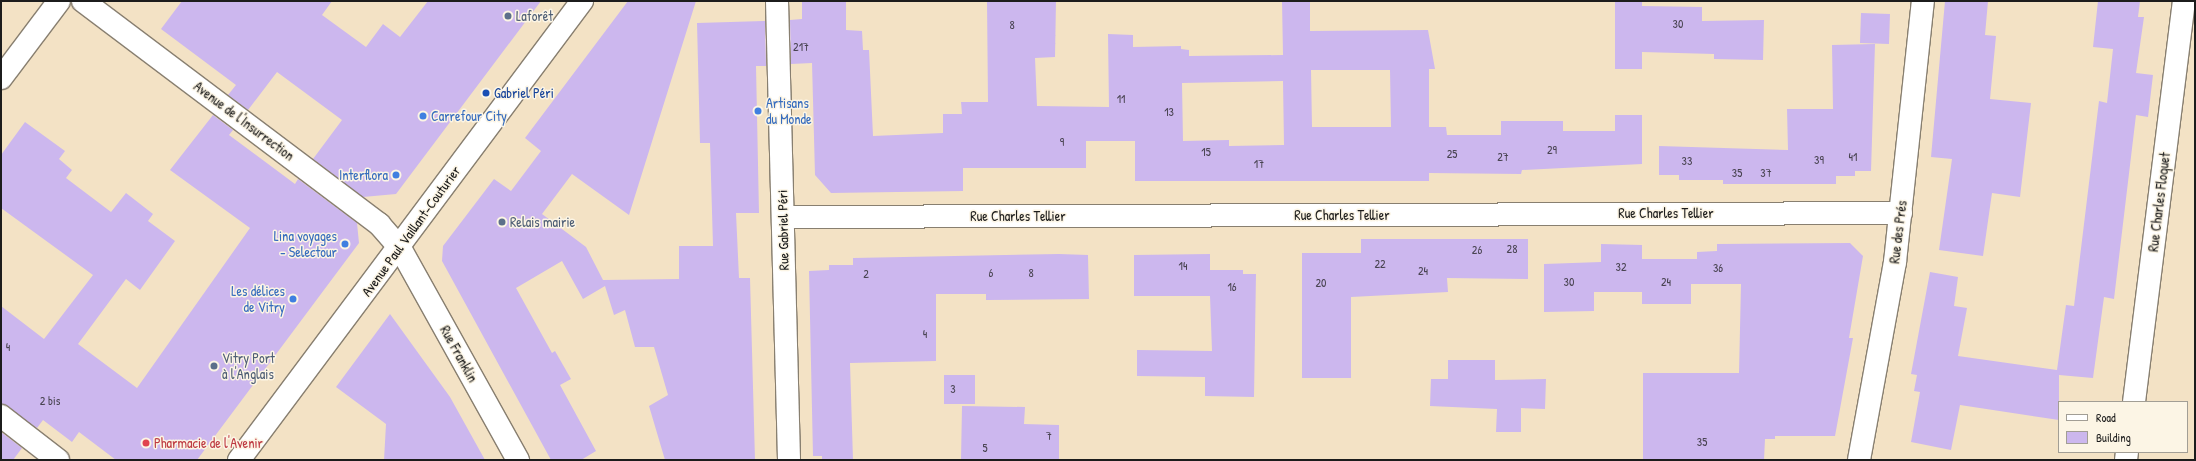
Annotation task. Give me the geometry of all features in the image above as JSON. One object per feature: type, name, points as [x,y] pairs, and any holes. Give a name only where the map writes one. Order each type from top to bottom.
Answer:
[{"type":"street","points":[[1,78],[59,1]]},
{"type":"street","name":"Avenue de l'Insurrection","points":[[83,1],[379,224],[400,248]]},
{"type":"street","name":"Avenue Paul Vaillant-Couturier","points":[[239,460],[400,248],[582,1]]},
{"type":"street","name":"Rue Gabriel Péri","points":[[777,1],[789,460]]},
{"type":"street","name":"Rue des Prés","points":[[1859,460],[1895,262],[1923,1]]},
{"type":"street","name":"Rue Charles Floquet","points":[[2134,401],[2184,1]]},
{"type":"street","name":"Rue Charles Tellier","points":[[783,217],[1901,212]]},
{"type":"street","name":"Rue Franklin","points":[[400,248],[518,460]]},
{"type":"street","points":[[1,416],[58,460]]},
{"type":"building","points":[[182,1],[332,1],[322,15],[366,47],[383,24],[400,37],[428,1],[541,1],[396,194],[363,197],[313,159],[342,120],[277,72],[248,110],[228,95],[236,85],[161,29]]},
{"type":"building","points":[[628,1],[696,1],[629,215],[572,174],[542,214],[586,247],[603,280],[679,279],[679,246],[713,246],[710,143],[700,143],[697,23],[765,21],[766,66],[756,66],[759,213],[736,213],[739,278],[750,278],[755,460],[665,460],[649,406],[668,395],[654,347],[635,347],[625,310],[614,315],[605,286],[583,299],[562,261],[516,288],[552,353],[555,351],[571,379],[560,385],[596,451],[581,460],[551,460],[442,261],[443,246],[494,179],[511,191],[541,151],[525,138]]},
{"type":"building","points":[[802,1],[846,1],[846,30],[862,31],[863,50],[869,50],[873,136],[943,133],[943,114],[962,114],[961,102],[988,102],[987,1],[1056,1],[1055,57],[1035,58],[1037,106],[1109,107],[1108,34],[1133,35],[1133,47],[1181,46],[1181,49],[1189,50],[1189,56],[1283,55],[1282,1],[1310,1],[1310,31],[1428,30],[1435,69],[1429,69],[1429,127],[1446,127],[1447,135],[1501,135],[1501,121],[1563,121],[1563,131],[1615,131],[1615,115],[1642,115],[1642,164],[1522,170],[1521,174],[1429,173],[1429,181],[1135,181],[1135,141],[1086,141],[1086,168],[963,168],[963,191],[831,193],[815,175],[812,63],[791,64],[790,20],[802,19]],"holes":[[[1311,70],[1390,70],[1391,127],[1312,127]],[[1283,81],[1284,145],[1229,146],[1229,140],[1183,141],[1182,83]]]},
{"type":"building","points":[[1615,1],[1642,1],[1642,6],[1702,7],[1702,21],[1764,20],[1763,60],[1714,59],[1714,54],[1642,52],[1642,69],[1615,69]]},
{"type":"building","points":[[1945,1],[1988,1],[1985,35],[1996,36],[1990,99],[2031,103],[2020,197],[1992,193],[1983,256],[1939,250],[1952,159],[1931,157]]},
{"type":"building","points":[[2098,1],[2140,1],[2138,17],[2144,17],[2136,73],[2153,75],[2148,117],[2136,115],[2114,299],[2104,297],[2093,378],[2059,375],[2058,420],[1960,405],[1951,450],[1911,442],[1920,392],[1914,391],[1917,375],[1911,374],[1930,272],[1958,277],[1954,306],[1967,308],[1958,356],[2057,370],[2066,305],[2074,306],[2099,101],[2107,103],[2113,49],[2093,47]]},
{"type":"building","points":[[1861,13],[1890,14],[1889,44],[1860,43]]},
{"type":"building","points":[[1875,44],[1871,171],[1855,171],[1855,176],[1836,176],[1836,184],[1723,184],[1723,180],[1679,180],[1679,175],[1659,175],[1659,146],[1788,150],[1787,109],[1833,109],[1832,45]]},
{"type":"building","points":[[213,115],[233,130],[229,135],[295,184],[298,179],[357,223],[359,243],[197,460],[116,460],[79,432],[72,442],[43,420],[37,428],[1,404],[1,306],[44,339],[93,275],[1,208],[1,155],[25,122],[65,151],[59,159],[72,170],[66,178],[111,212],[126,193],[153,214],[148,221],[175,241],[140,290],[126,279],[78,344],[137,388],[250,228],[170,170]]},
{"type":"building","points":[[1361,239],[1528,239],[1528,279],[1447,278],[1448,292],[1351,297],[1351,378],[1302,378],[1302,253],[1361,253]]},
{"type":"building","points":[[1850,243],[1863,256],[1849,338],[1853,338],[1835,436],[1775,436],[1775,439],[1765,439],[1764,460],[1643,460],[1643,373],[1739,373],[1741,284],[1691,284],[1691,304],[1642,304],[1642,292],[1594,292],[1594,311],[1544,312],[1544,264],[1601,262],[1601,244],[1642,245],[1642,259],[1697,259],[1697,252],[1717,251],[1717,244]]},
{"type":"building","points":[[1059,254],[1088,255],[1089,299],[986,300],[986,294],[936,294],[936,361],[850,363],[853,460],[822,460],[822,456],[813,456],[809,271],[829,270],[829,265],[853,265],[853,258]]},
{"type":"building","points":[[1210,254],[1210,270],[1243,270],[1243,274],[1256,274],[1254,397],[1205,396],[1205,377],[1137,376],[1137,350],[1212,351],[1210,296],[1134,296],[1134,255]]},
{"type":"building","points":[[390,314],[450,397],[485,460],[384,460],[386,424],[336,387]]},
{"type":"building","points":[[1448,360],[1495,360],[1495,380],[1546,379],[1545,409],[1521,408],[1521,432],[1496,432],[1497,409],[1430,406],[1431,379],[1448,379]]},
{"type":"building","points":[[944,375],[975,375],[975,404],[944,404]]},
{"type":"building","points":[[962,406],[1025,407],[1024,424],[1059,425],[1059,460],[961,460]]},
{"type":"building","points":[[1,432],[22,448],[13,460],[1,460]]},
{"type":"place","name":"Laforêt","points":[[508,16]]},
{"type":"place","name":"Gabriel Péri","points":[[486,93]]},
{"type":"place","name":"Artisans du Monde","points":[[758,111]]},
{"type":"place","name":"Carrefour City","points":[[423,116]]},
{"type":"place","name":"Interflora","points":[[396,175]]},
{"type":"place","name":"Relais mairie","points":[[502,222]]},
{"type":"place","name":"Lina voyages - Selectour","points":[[345,244]]},
{"type":"place","name":"Les délices de Vitry","points":[[293,299]]},
{"type":"place","name":"Vitry Port à l'Anglais","points":[[214,366]]},
{"type":"place","name":"Pharmacie de l'Avenir","points":[[146,443]]}]
